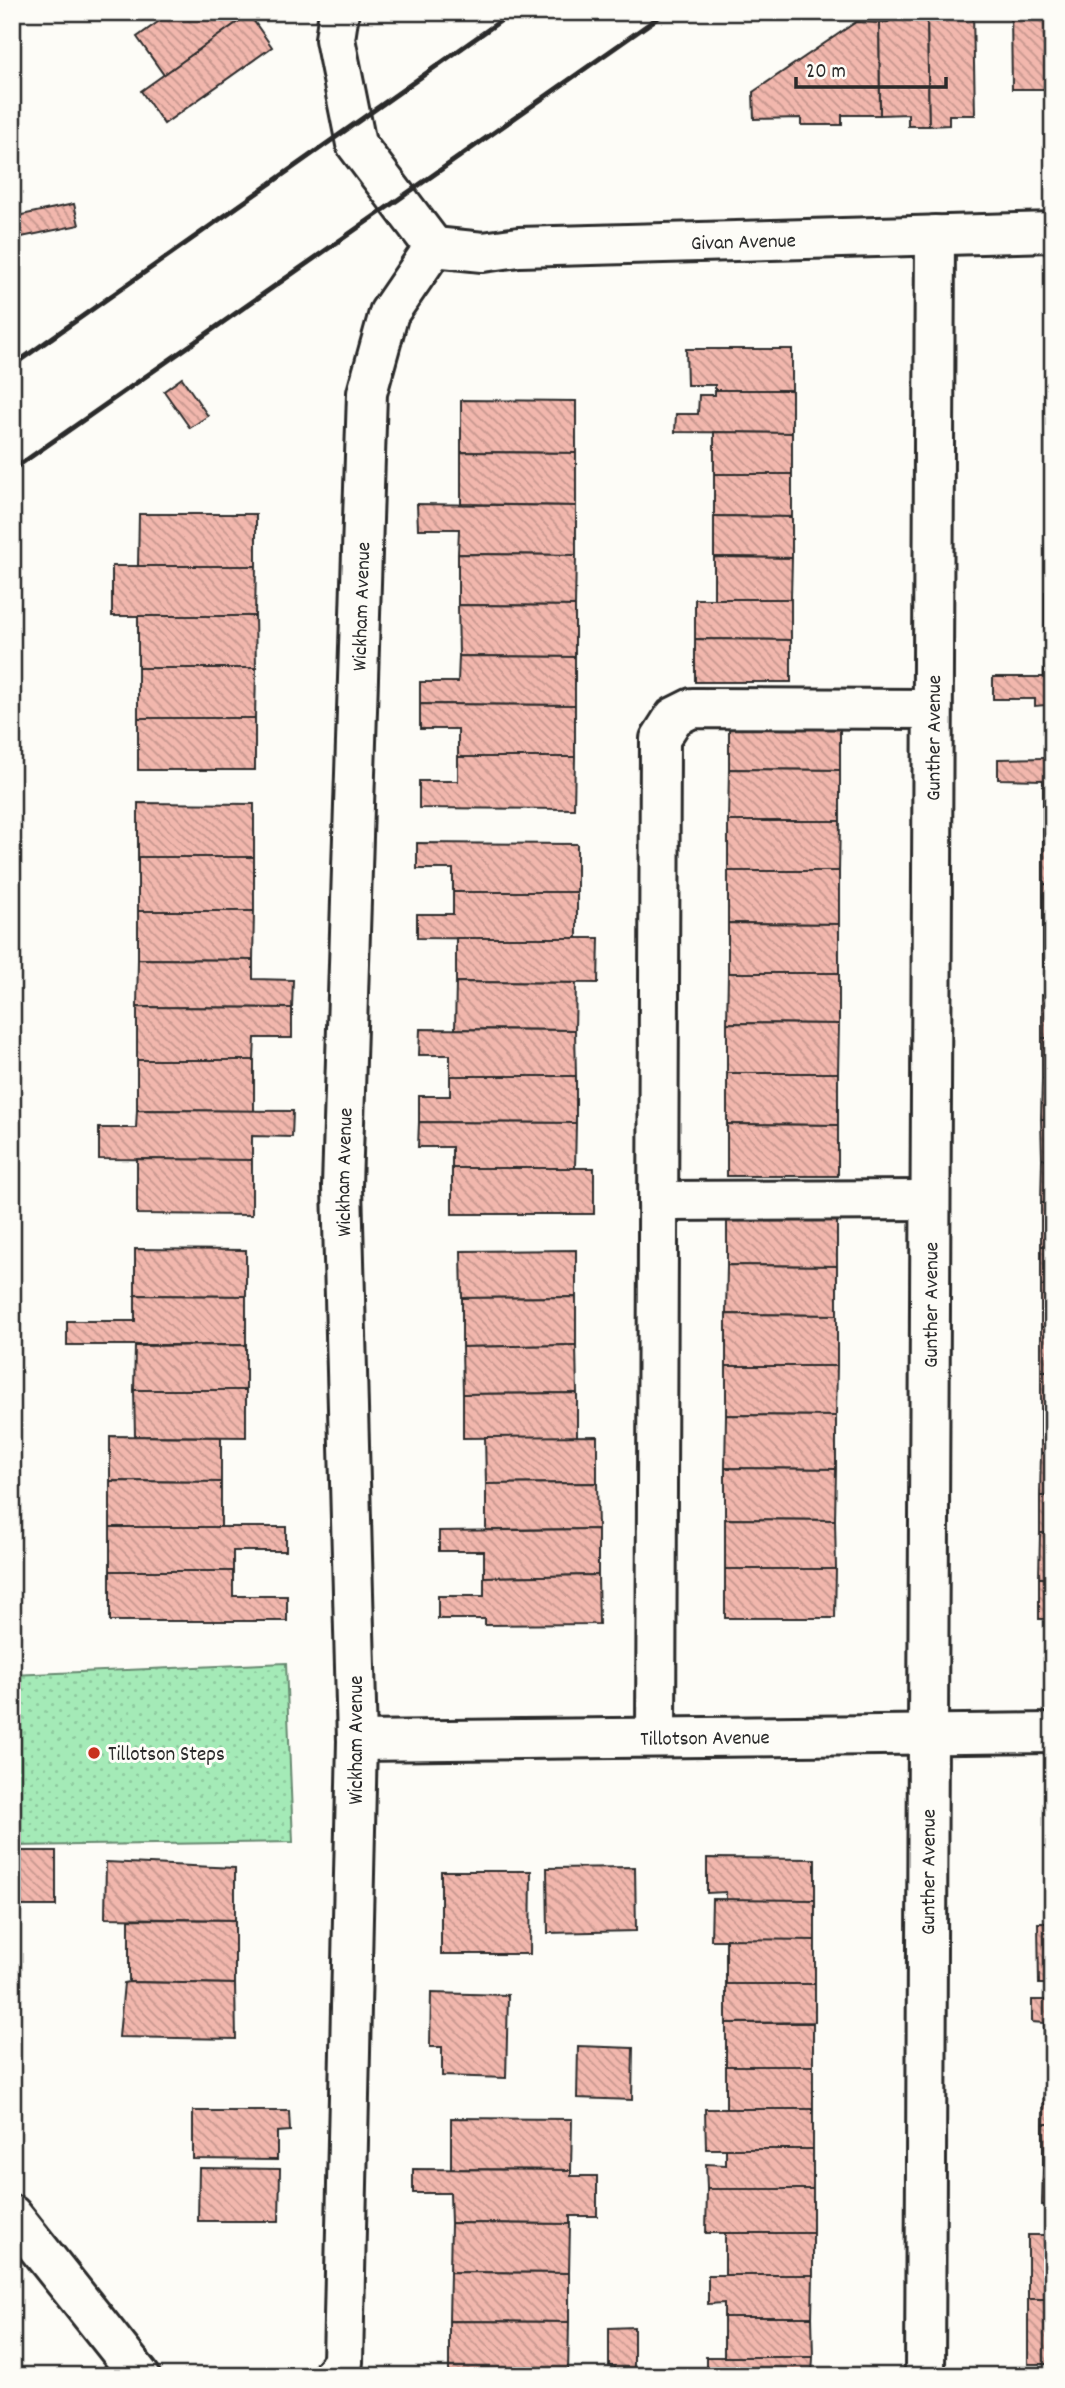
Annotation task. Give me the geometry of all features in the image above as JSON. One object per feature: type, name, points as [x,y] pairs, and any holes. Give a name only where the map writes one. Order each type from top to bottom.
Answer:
[{"type":"street","points":[[339,12],[335,39],[356,144],[434,247]]},
{"type":"street","name":"Givan Avenue","points":[[434,247],[483,252],[519,247],[1053,232]]},
{"type":"street","name":"Gunther Avenue","points":[[925,2376],[935,235]]},
{"type":"street","name":"Wickham Avenue","points":[[332,2376],[343,2362],[357,1741],[342,1186],[367,393],[389,313],[434,247]]},
{"type":"street","points":[[656,1737],[660,739],[674,717],[692,708],[933,709]]},
{"type":"street","points":[[658,1201],[930,1200]]},
{"type":"street","name":"Tillotson Avenue","points":[[357,1741],[1053,1733]]},
{"type":"street","points":[[12,2215],[140,2376]]},
{"type":"green space","points":[[286,1663],[293,1842],[12,1846],[12,1675]]},
{"type":"building","points":[[172,12],[252,12],[164,75],[137,37]]},
{"type":"building","points":[[901,12],[927,12],[929,126],[908,126],[908,114],[880,115],[879,23],[888,22]]},
{"type":"building","points":[[927,12],[973,12],[975,115],[949,115],[949,125],[929,126]]},
{"type":"building","points":[[1011,12],[1053,12],[1053,89],[1012,89]]},
{"type":"building","points":[[249,14],[272,47],[164,124],[141,91]]},
{"type":"building","points":[[856,22],[879,23],[880,115],[842,115],[842,125],[801,125],[801,118],[754,119],[753,92]]},
{"type":"building","points":[[74,204],[79,225],[12,239],[12,217]]},
{"type":"building","points":[[1047,344],[1053,344],[1053,385],[1047,385]]},
{"type":"building","points":[[686,349],[792,349],[792,390],[715,390],[715,385],[687,385]]},
{"type":"building","points":[[182,378],[208,416],[190,428],[164,391]]},
{"type":"building","points":[[1047,385],[1053,385],[1053,428],[1047,428]]},
{"type":"building","points":[[715,390],[792,390],[792,433],[675,432],[676,414],[698,414],[699,395],[715,395]]},
{"type":"building","points":[[461,400],[576,401],[576,453],[461,452]]},
{"type":"building","points":[[1047,428],[1053,428],[1053,466],[1047,466]]},
{"type":"building","points":[[714,432],[792,433],[792,474],[714,474]]},
{"type":"building","points":[[461,452],[576,453],[576,506],[461,504]]},
{"type":"building","points":[[1047,466],[1053,466],[1053,511],[1047,511]]},
{"type":"building","points":[[714,474],[792,474],[792,517],[714,516]]},
{"type":"building","points":[[417,504],[576,506],[576,555],[458,554],[459,529],[418,529]]},
{"type":"building","points":[[1047,511],[1053,511],[1053,549],[1046,549]]},
{"type":"building","points":[[139,514],[256,514],[256,566],[138,566]]},
{"type":"building","points":[[714,516],[792,517],[792,558],[714,557]]},
{"type":"building","points":[[1046,549],[1053,549],[1053,592],[1046,592]]},
{"type":"building","points":[[458,554],[576,555],[575,606],[458,605]]},
{"type":"building","points":[[714,557],[792,558],[791,599],[714,599]]},
{"type":"building","points":[[112,566],[256,566],[255,616],[112,616]]},
{"type":"building","points":[[1045,592],[1053,592],[1053,634],[1045,634]]},
{"type":"building","points":[[695,599],[791,599],[791,640],[695,639]]},
{"type":"building","points":[[458,605],[575,606],[575,657],[459,656]]},
{"type":"building","points":[[138,616],[255,616],[256,668],[138,668]]},
{"type":"building","points":[[1045,634],[1053,634],[1053,677],[1044,677]]},
{"type":"building","points":[[695,639],[791,640],[791,682],[695,682]]},
{"type":"building","points":[[459,656],[575,657],[575,705],[420,704],[420,682],[458,682]]},
{"type":"building","points":[[138,668],[256,668],[255,718],[138,718]]},
{"type":"building","points":[[993,677],[1053,677],[1053,716],[1045,716],[1045,705],[1035,706],[1035,699],[993,699]]},
{"type":"building","points":[[420,704],[575,705],[575,757],[458,757],[458,729],[420,729]]},
{"type":"building","points":[[1045,716],[1053,716],[1053,758],[1044,758]]},
{"type":"building","points":[[138,718],[255,718],[255,770],[138,770]]},
{"type":"building","points":[[729,719],[840,719],[840,770],[729,769]]},
{"type":"building","points":[[458,757],[575,757],[574,809],[419,808],[419,781],[458,781]]},
{"type":"building","points":[[1053,758],[1053,800],[1043,800],[1043,780],[998,779],[998,759]]},
{"type":"building","points":[[729,769],[840,770],[840,821],[728,821]]},
{"type":"building","points":[[1043,800],[1053,800],[1053,841],[1043,841]]},
{"type":"building","points":[[138,803],[254,804],[254,857],[138,857]]},
{"type":"building","points":[[728,821],[840,821],[839,871],[728,871]]},
{"type":"building","points":[[1043,841],[1053,841],[1053,885],[1043,884]]},
{"type":"building","points":[[417,843],[577,844],[577,892],[453,892],[453,869],[417,869]]},
{"type":"building","points":[[138,857],[254,857],[254,911],[138,911]]},
{"type":"building","points":[[728,871],[839,871],[839,924],[728,923]]},
{"type":"building","points":[[1043,884],[1053,885],[1053,927],[1043,927]]},
{"type":"building","points":[[453,892],[577,892],[577,939],[417,938],[417,914],[453,914]]},
{"type":"building","points":[[138,911],[254,911],[253,960],[138,959]]},
{"type":"building","points":[[728,923],[839,924],[839,973],[728,973]]},
{"type":"building","points":[[1043,927],[1053,927],[1053,967],[1043,967]]},
{"type":"building","points":[[456,938],[599,938],[598,983],[456,982]]},
{"type":"building","points":[[138,959],[253,960],[253,979],[293,980],[292,1008],[137,1007]]},
{"type":"building","points":[[728,973],[839,973],[839,1024],[727,1023]]},
{"type":"building","points":[[456,982],[576,983],[575,1030],[455,1029]]},
{"type":"building","points":[[1042,995],[1053,995],[1053,1038],[1042,1038]]},
{"type":"building","points":[[137,1007],[292,1008],[292,1038],[255,1038],[254,1060],[137,1060]]},
{"type":"building","points":[[727,1023],[839,1024],[838,1073],[727,1073]]},
{"type":"building","points":[[420,1029],[575,1030],[576,1076],[450,1076],[450,1055],[419,1055]]},
{"type":"building","points":[[1042,1038],[1053,1038],[1053,1079],[1042,1079]]},
{"type":"building","points":[[137,1060],[254,1060],[254,1111],[137,1110]]},
{"type":"building","points":[[727,1073],[838,1073],[838,1125],[727,1124]]},
{"type":"building","points":[[450,1076],[576,1076],[576,1123],[419,1122],[419,1096],[450,1096]]},
{"type":"building","points":[[1042,1079],[1053,1079],[1053,1119],[1041,1119]]},
{"type":"building","points":[[137,1110],[293,1111],[292,1137],[252,1136],[252,1160],[99,1159],[99,1128],[136,1128]]},
{"type":"building","points":[[1041,1119],[1053,1119],[1053,1159],[1042,1159]]},
{"type":"building","points":[[419,1122],[576,1123],[575,1169],[452,1168],[452,1147],[418,1147]]},
{"type":"building","points":[[727,1124],[838,1125],[838,1176],[727,1176]]},
{"type":"building","points":[[137,1159],[252,1160],[252,1215],[137,1214]]},
{"type":"building","points":[[1042,1159],[1053,1159],[1053,1203],[1041,1203]]},
{"type":"building","points":[[452,1168],[594,1168],[594,1214],[452,1214]]},
{"type":"building","points":[[1041,1203],[1053,1203],[1053,1246],[1041,1246]]},
{"type":"building","points":[[727,1213],[837,1214],[837,1266],[727,1265]]},
{"type":"building","points":[[1041,1246],[1053,1246],[1053,1286],[1041,1286]]},
{"type":"building","points":[[135,1249],[246,1250],[246,1296],[135,1295]]},
{"type":"building","points":[[576,1250],[576,1297],[462,1298],[461,1251]]},
{"type":"building","points":[[727,1265],[837,1266],[837,1315],[726,1314]]},
{"type":"building","points":[[1041,1286],[1053,1286],[1053,1327],[1041,1327]]},
{"type":"building","points":[[135,1295],[246,1296],[246,1345],[67,1345],[67,1321],[135,1321]]},
{"type":"building","points":[[576,1297],[576,1345],[462,1347],[462,1298]]},
{"type":"building","points":[[726,1314],[837,1315],[837,1366],[726,1366]]},
{"type":"building","points":[[1041,1327],[1053,1327],[1053,1371],[1041,1371]]},
{"type":"building","points":[[246,1345],[246,1390],[134,1390],[135,1346]]},
{"type":"building","points":[[576,1345],[577,1393],[463,1394],[462,1347]]},
{"type":"building","points":[[726,1366],[837,1366],[836,1416],[726,1415]]},
{"type":"building","points":[[1041,1371],[1053,1371],[1053,1410],[1041,1410]]},
{"type":"building","points":[[134,1390],[246,1390],[246,1437],[135,1436]]},
{"type":"building","points":[[577,1393],[577,1437],[463,1438],[463,1394]]},
{"type":"building","points":[[1041,1410],[1053,1410],[1053,1453],[1041,1453]]},
{"type":"building","points":[[726,1415],[836,1416],[836,1469],[725,1468]]},
{"type":"building","points":[[110,1436],[221,1437],[221,1482],[110,1481]]},
{"type":"building","points":[[597,1436],[597,1483],[486,1484],[485,1437]]},
{"type":"building","points":[[1041,1453],[1053,1453],[1053,1496],[1040,1496]]},
{"type":"building","points":[[725,1468],[836,1469],[835,1520],[725,1519]]},
{"type":"building","points":[[110,1481],[221,1482],[221,1527],[110,1527]]},
{"type":"building","points":[[597,1483],[598,1529],[486,1530],[486,1484]]},
{"type":"building","points":[[1040,1496],[1053,1496],[1053,1533],[1040,1533]]},
{"type":"building","points":[[725,1519],[835,1520],[836,1569],[725,1569]]},
{"type":"building","points":[[110,1527],[286,1527],[286,1551],[233,1551],[233,1571],[110,1571]]},
{"type":"building","points":[[598,1529],[598,1575],[484,1577],[484,1551],[439,1551],[439,1531]]},
{"type":"building","points":[[1040,1533],[1053,1533],[1053,1578],[1039,1578]]},
{"type":"building","points":[[725,1569],[836,1569],[835,1618],[725,1618]]},
{"type":"building","points":[[110,1571],[233,1571],[233,1596],[287,1596],[287,1621],[110,1621]]},
{"type":"building","points":[[598,1575],[599,1624],[485,1625],[485,1619],[438,1619],[438,1596],[484,1596],[484,1577]]},
{"type":"building","points":[[1039,1578],[1053,1578],[1053,1619],[1039,1619]]},
{"type":"building","points":[[12,1851],[56,1851],[56,1906],[12,1906]]},
{"type":"building","points":[[707,1858],[815,1859],[815,1900],[726,1900],[726,1892],[707,1893]]},
{"type":"building","points":[[106,1862],[235,1868],[235,1920],[105,1918]]},
{"type":"building","points":[[635,1867],[636,1931],[548,1933],[547,1868]]},
{"type":"building","points":[[441,1871],[531,1871],[530,1954],[441,1954]]},
{"type":"building","points":[[712,1899],[815,1900],[815,1940],[711,1940]]},
{"type":"building","points":[[129,1919],[235,1920],[235,1984],[129,1982]]},
{"type":"building","points":[[1038,1923],[1053,1923],[1053,1984],[1039,1984]]},
{"type":"building","points":[[726,1939],[815,1940],[815,1984],[726,1984]]},
{"type":"building","points":[[124,1983],[235,1984],[236,2039],[119,2037]]},
{"type":"building","points":[[726,1984],[815,1984],[815,2022],[726,2023]]},
{"type":"building","points":[[431,1993],[508,1995],[506,2078],[442,2076],[442,2047],[430,2047]]},
{"type":"building","points":[[1032,2000],[1053,2000],[1053,2040],[1044,2040],[1044,2023],[1032,2022]]},
{"type":"building","points":[[726,2023],[813,2023],[813,2066],[726,2066]]},
{"type":"building","points":[[1044,2040],[1053,2040],[1053,2081],[1044,2081]]},
{"type":"building","points":[[578,2046],[633,2048],[632,2100],[577,2098]]},
{"type":"building","points":[[726,2066],[813,2066],[813,2109],[726,2109]]},
{"type":"building","points":[[1044,2081],[1053,2081],[1053,2124],[1043,2124]]},
{"type":"building","points":[[705,2109],[813,2109],[813,2149],[706,2149]]},
{"type":"building","points":[[193,2111],[289,2111],[290,2131],[277,2132],[277,2160],[193,2159]]},
{"type":"building","points":[[451,2118],[572,2119],[571,2170],[451,2169]]},
{"type":"building","points":[[1043,2124],[1053,2124],[1053,2164],[1043,2164]]},
{"type":"building","points":[[726,2149],[813,2149],[813,2189],[707,2189],[706,2164],[726,2165]]},
{"type":"building","points":[[1043,2164],[1053,2164],[1053,2205],[1042,2205]]},
{"type":"building","points":[[199,2168],[280,2169],[279,2221],[198,2221]]},
{"type":"building","points":[[413,2169],[571,2170],[571,2176],[597,2176],[597,2216],[570,2216],[570,2224],[451,2223],[450,2193],[413,2193]]},
{"type":"building","points":[[707,2189],[813,2189],[813,2233],[706,2233]]},
{"type":"building","points":[[451,2223],[570,2224],[569,2273],[450,2272]]},
{"type":"building","points":[[725,2233],[813,2233],[813,2275],[725,2275]]},
{"type":"building","points":[[1028,2235],[1053,2235],[1053,2299],[1028,2299]]},
{"type":"building","points":[[450,2272],[569,2273],[569,2322],[449,2321]]},
{"type":"building","points":[[708,2275],[813,2275],[812,2317],[724,2317],[724,2303],[708,2304]]},
{"type":"building","points":[[1028,2299],[1053,2299],[1053,2364],[1028,2364]]},
{"type":"building","points":[[724,2317],[812,2317],[813,2357],[724,2357]]},
{"type":"building","points":[[449,2321],[569,2322],[568,2374],[449,2373]]},
{"type":"building","points":[[634,2327],[634,2376],[615,2376],[615,2366],[609,2366],[609,2328]]},
{"type":"building","points":[[706,2357],[813,2357],[812,2376],[706,2376]]},
{"type":"railway","points":[[12,366],[513,12]]},
{"type":"railway","points":[[12,470],[666,12]]},
{"type":"place","name":"Tillotson Steps","points":[[94,1753]]}]
